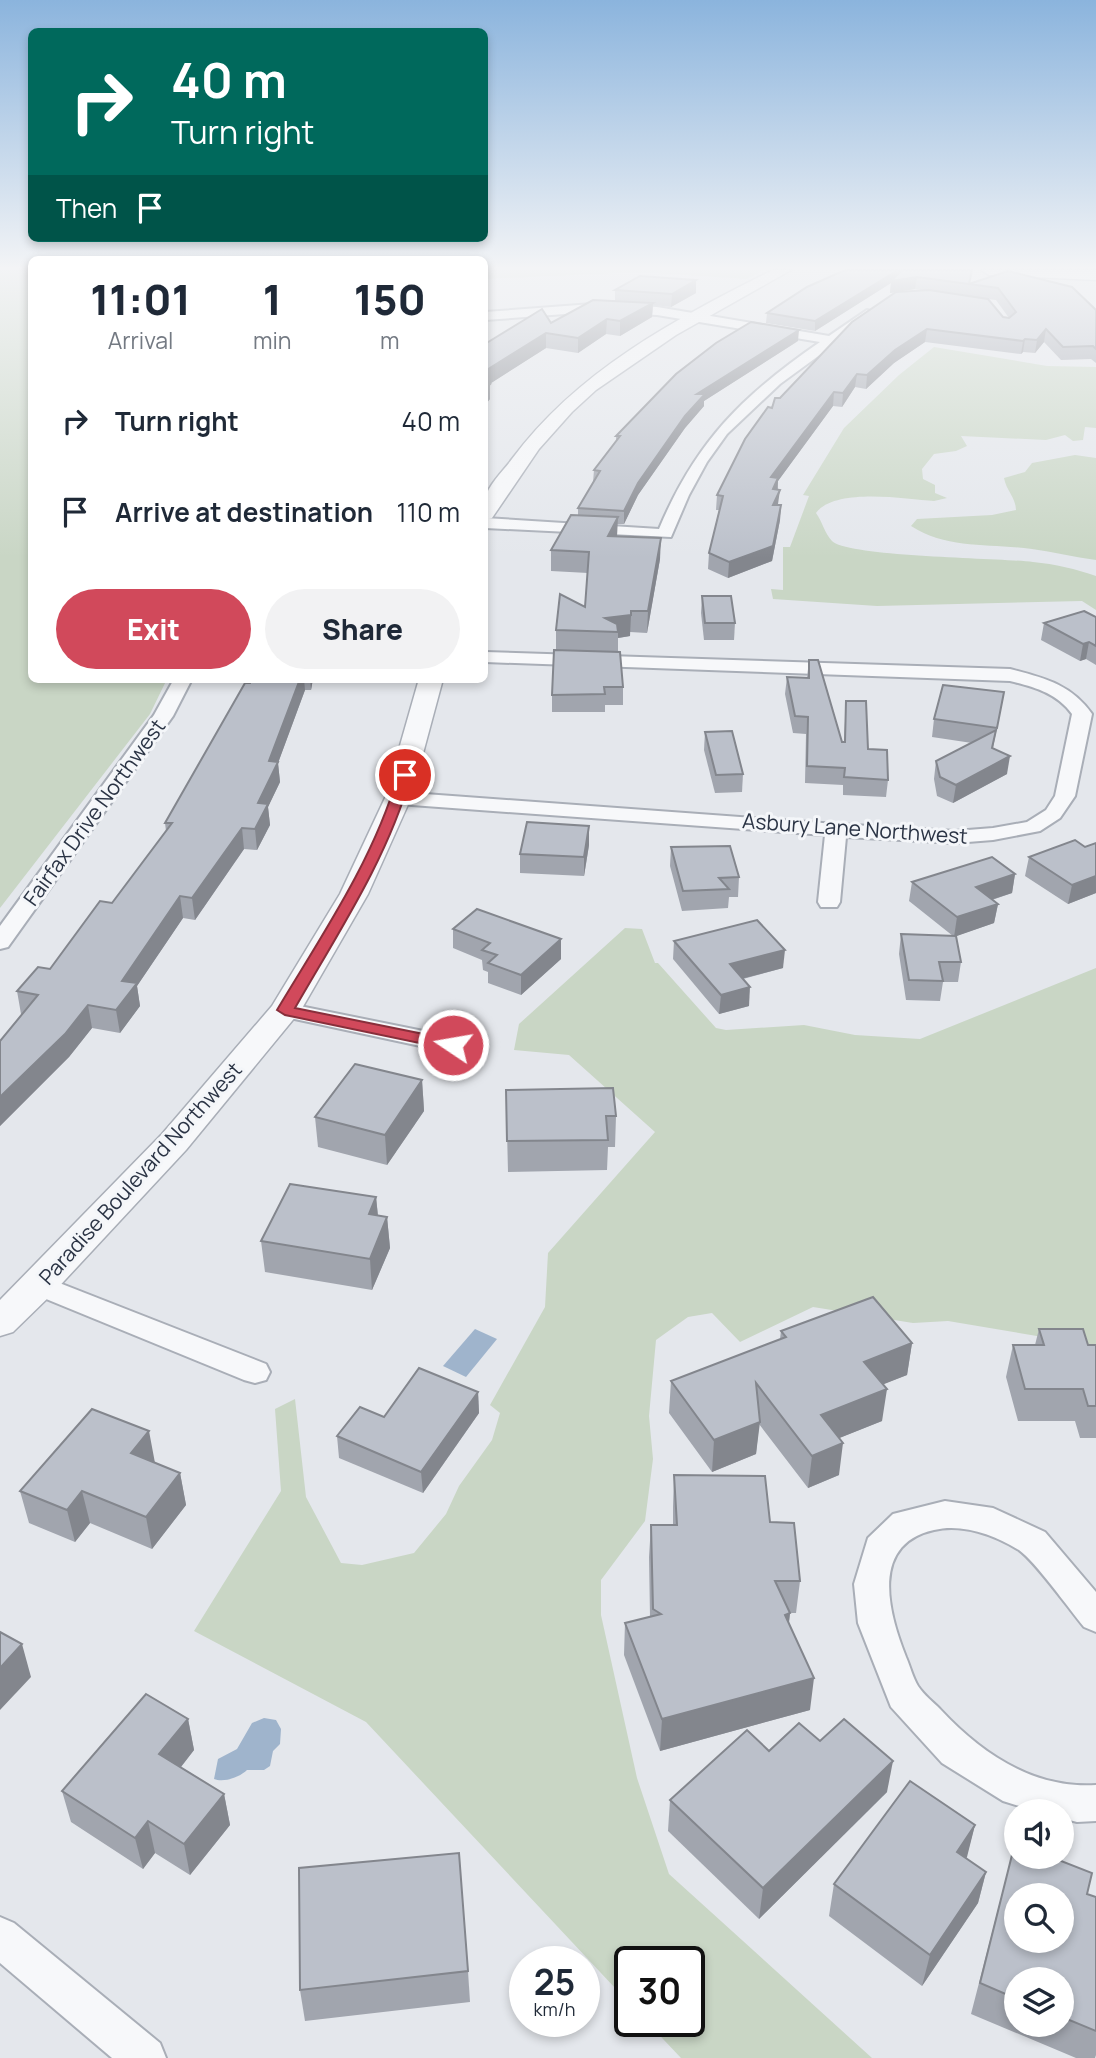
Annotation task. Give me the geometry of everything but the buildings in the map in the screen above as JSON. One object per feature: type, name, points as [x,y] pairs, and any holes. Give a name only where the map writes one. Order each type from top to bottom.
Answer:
[{"type":"street","points":[[488,509],[514,468],[567,407],[620,366]]},
{"type":"street","points":[[488,523],[665,534],[677,499],[714,440],[765,387],[794,366]]},
{"type":"street","name":"Asbury Lane Northwest","points":[[398,799],[955,837],[993,834],[1033,827],[1053,814],[1065,796],[1082,714],[1073,699],[1049,685],[1010,675],[488,657]]},
{"type":"street","name":"Fairfax Drive Northwest","points":[[0,942],[163,716],[181,683]]},
{"type":"street","name":"Paradise Boulevard Northwest","points":[[0,1322],[39,1285],[174,1142],[285,1010],[354,894],[398,799],[430,683]]},
{"type":"street","points":[[829,902],[836,830]]},
{"type":"street","points":[[285,1010],[453,1045]]},
{"type":"street","points":[[39,1285],[255,1372]]},
{"type":"street","points":[[1096,1617],[1033,1542],[993,1521],[945,1514],[905,1524],[880,1548],[871,1584],[875,1623],[904,1696],[955,1751],[1016,1789],[1077,1804],[1096,1803]]},
{"type":"street","points":[[0,1937],[145,2058]]},
{"type":"green space","points":[[0,366],[28,366],[28,683],[165,683],[150,714],[0,908]]},
{"type":"green space","points":[[910,366],[1096,367],[1096,428],[1085,427],[1083,440],[1073,441],[1065,435],[1046,440],[961,436],[967,446],[956,451],[934,454],[922,469],[923,479],[935,485],[935,493],[947,498],[934,501],[854,497],[825,505],[816,513],[832,541],[844,546],[894,554],[1033,562],[1081,571],[1096,576],[1096,610],[1082,601],[877,606],[773,599],[771,589],[783,590],[783,547],[790,547],[809,496],[803,495],[844,428]]},
{"type":"green space","points":[[1075,455],[1096,458],[1096,560],[1032,549],[955,542],[925,534],[911,526],[917,519],[992,515],[1016,510],[1004,478],[1025,472],[1032,463]]},
{"type":"green space","points":[[625,928],[642,929],[655,963],[658,963],[716,1028],[726,1030],[804,1025],[855,1035],[920,1039],[1096,968],[1096,1346],[948,1321],[913,1323],[813,1307],[740,1342],[712,1313],[688,1317],[656,1340],[649,1416],[653,1459],[645,1521],[601,1580],[601,1615],[637,1778],[669,1874],[872,2058],[681,2058],[661,2037],[705,2037],[705,1946],[614,1946],[614,1987],[600,1972],[600,1946],[576,1946],[366,1722],[194,1631],[281,1491],[275,1409],[295,1399],[306,1497],[341,1563],[362,1565],[414,1553],[446,1514],[459,1486],[492,1440],[500,1413],[490,1405],[545,1307],[548,1253],[655,1132],[569,1055],[514,1050],[519,1024]]},
{"type":"water","points":[[475,1329],[497,1339],[466,1377],[443,1366]]},
{"type":"water","points":[[264,1718],[276,1720],[281,1729],[280,1744],[273,1751],[270,1766],[264,1770],[247,1770],[227,1780],[214,1779],[218,1759],[237,1749],[252,1723]]},
{"type":"route","points":[[405,775],[398,799],[354,894],[285,1010],[453,1045]]}]
